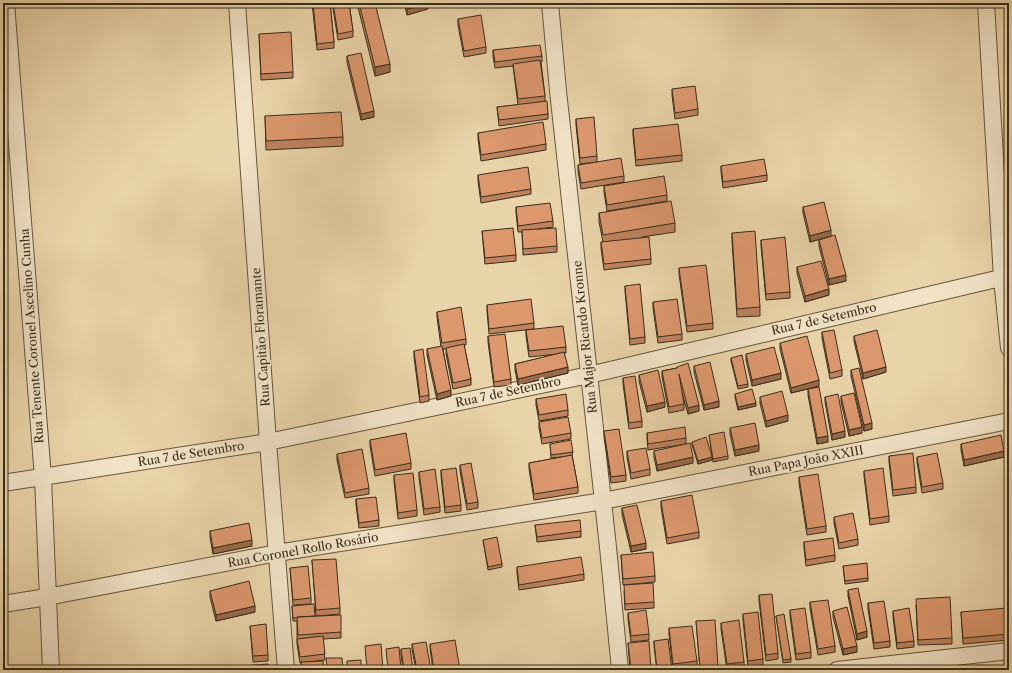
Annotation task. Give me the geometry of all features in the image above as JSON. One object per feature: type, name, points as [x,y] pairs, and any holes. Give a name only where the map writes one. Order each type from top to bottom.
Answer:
[{"type":"street","name":"Rua Tenente Coronel Ascelino Cunha","points":[[6,3],[43,478],[51,670]]},
{"type":"street","name":"Rua Capitão Floramante","points":[[238,3],[268,442],[286,670]]},
{"type":"street","name":"Rua Major Ricardo Kronne","points":[[550,3],[558,91],[620,670]]},
{"type":"street","points":[[986,3],[1006,277],[1009,348]]},
{"type":"street","name":"Rua 7 de Setembro","points":[[3,483],[268,442],[589,375],[1006,277]]},
{"type":"street","name":"Rua Papa João XXIII","points":[[603,501],[1009,421]]},
{"type":"street","name":"Rua Coronel Rollo Rosário","points":[[3,604],[277,553],[603,501]]},
{"type":"street","points":[[837,670],[1009,651]]},
{"type":"building","points":[[313,3],[330,3],[334,42],[317,44]]},
{"type":"building","points":[[333,3],[349,3],[353,31],[338,34]]},
{"type":"building","points":[[359,3],[375,3],[390,64],[375,67]]},
{"type":"building","points":[[405,3],[428,3],[428,4],[407,9]]},
{"type":"building","points":[[481,15],[486,47],[464,51],[458,19]]},
{"type":"building","points":[[291,32],[293,72],[261,74],[259,34]]},
{"type":"building","points":[[540,45],[542,56],[495,62],[493,50]]},
{"type":"building","points":[[361,53],[374,111],[361,114],[347,56]]},
{"type":"building","points":[[540,60],[545,96],[518,99],[513,64]]},
{"type":"building","points":[[695,86],[698,109],[675,113],[672,89]]},
{"type":"building","points":[[547,101],[548,114],[499,120],[497,107]]},
{"type":"building","points":[[341,112],[343,137],[266,141],[265,116]]},
{"type":"building","points":[[594,117],[597,156],[580,158],[576,119]]},
{"type":"building","points":[[543,122],[546,144],[481,155],[478,133]]},
{"type":"building","points":[[678,124],[682,155],[636,160],[633,129]]},
{"type":"building","points":[[621,158],[624,176],[581,183],[578,165]]},
{"type":"building","points":[[764,159],[767,175],[723,182],[721,166]]},
{"type":"building","points":[[528,167],[531,189],[481,197],[478,175]]},
{"type":"building","points":[[664,176],[667,195],[607,205],[604,186]]},
{"type":"building","points":[[671,201],[675,223],[603,235],[599,213]]},
{"type":"building","points":[[824,202],[831,230],[810,236],[803,207]]},
{"type":"building","points":[[550,203],[553,221],[518,226],[516,207]]},
{"type":"building","points":[[513,228],[516,255],[485,258],[482,231]]},
{"type":"building","points":[[556,228],[557,246],[523,249],[522,230]]},
{"type":"building","points":[[755,231],[760,307],[737,309],[732,233]]},
{"type":"building","points":[[835,235],[846,275],[829,279],[819,240]]},
{"type":"building","points":[[649,237],[651,259],[604,264],[601,242]]},
{"type":"building","points":[[785,237],[790,292],[766,294],[761,240]]},
{"type":"building","points":[[821,261],[829,289],[805,296],[797,267]]},
{"type":"building","points":[[706,265],[713,323],[687,326],[679,268]]},
{"type":"building","points":[[640,284],[645,337],[630,339],[625,286]]},
{"type":"building","points":[[531,299],[534,323],[489,329],[487,305]]},
{"type":"building","points":[[677,299],[682,334],[658,337],[653,302]]},
{"type":"building","points":[[461,307],[466,339],[442,343],[437,312]]},
{"type":"building","points":[[563,326],[566,347],[529,351],[526,330]]},
{"type":"building","points":[[834,330],[842,370],[830,373],[822,332]]},
{"type":"building","points":[[877,330],[886,367],[863,373],[854,336]]},
{"type":"building","points":[[505,334],[511,379],[494,382],[488,336]]},
{"type":"building","points":[[807,336],[819,380],[791,388],[780,343]]},
{"type":"building","points":[[464,344],[471,379],[453,383],[446,348]]},
{"type":"building","points":[[442,346],[451,390],[437,394],[427,349]]},
{"type":"building","points":[[774,347],[781,373],[752,380],[746,354]]},
{"type":"building","points":[[423,349],[429,395],[420,397],[414,351]]},
{"type":"building","points":[[564,352],[568,367],[518,379],[515,364]]},
{"type":"building","points":[[742,355],[748,384],[738,386],[731,358]]},
{"type":"building","points":[[710,362],[719,401],[704,405],[694,366]]},
{"type":"building","points":[[688,363],[699,405],[688,408],[679,374],[684,404],[669,407],[662,371],[677,368]]},
{"type":"building","points":[[859,368],[872,423],[864,425],[851,370]]},
{"type":"building","points":[[658,370],[665,402],[647,406],[639,375]]},
{"type":"building","points":[[635,376],[642,421],[629,423],[623,378]]},
{"type":"building","points":[[819,387],[828,436],[817,438],[808,389]]},
{"type":"building","points":[[752,389],[756,403],[738,407],[735,394]]},
{"type":"building","points":[[782,391],[788,415],[766,421],[760,397]]},
{"type":"building","points":[[854,393],[862,427],[849,430],[841,396]]},
{"type":"building","points":[[566,394],[568,410],[539,415],[536,399]]},
{"type":"building","points":[[838,394],[845,431],[832,434],[825,397]]},
{"type":"building","points":[[568,417],[571,433],[542,438],[539,422]]},
{"type":"building","points":[[755,423],[759,445],[735,450],[730,428]]},
{"type":"building","points":[[685,427],[686,438],[648,444],[647,433]]},
{"type":"building","points":[[619,429],[626,475],[611,477],[604,431]]},
{"type":"building","points":[[724,432],[728,456],[713,459],[709,435]]},
{"type":"building","points":[[406,433],[411,463],[375,470],[370,440]]},
{"type":"building","points":[[1001,435],[1004,451],[964,460],[961,444]]},
{"type":"building","points":[[706,437],[712,457],[698,461],[692,442]]},
{"type":"building","points":[[571,440],[573,452],[551,455],[550,444]]},
{"type":"building","points":[[690,443],[693,457],[657,465],[654,451]]},
{"type":"building","points":[[646,448],[650,469],[631,473],[627,451]]},
{"type":"building","points":[[362,449],[369,488],[345,493],[337,454]]},
{"type":"building","points":[[913,453],[916,487],[893,490],[889,456]]},
{"type":"building","points":[[937,453],[943,483],[922,487],[917,457]]},
{"type":"building","points":[[572,455],[578,487],[534,494],[529,463]]},
{"type":"building","points":[[471,463],[478,502],[467,504],[460,465]]},
{"type":"building","points":[[456,468],[461,505],[445,507],[441,470]]},
{"type":"building","points":[[883,468],[889,516],[870,519],[864,471]]},
{"type":"building","points":[[435,469],[440,507],[424,509],[419,472]]},
{"type":"building","points":[[413,473],[417,510],[398,513],[394,475]]},
{"type":"building","points":[[818,474],[826,526],[807,529],[799,477]]},
{"type":"building","points":[[692,495],[699,532],[667,538],[661,501]]},
{"type":"building","points":[[376,497],[379,520],[359,523],[356,499]]},
{"type":"building","points":[[637,505],[646,543],[631,546],[622,508]]},
{"type":"building","points":[[853,513],[858,539],[839,543],[834,517]]},
{"type":"building","points":[[580,520],[581,531],[537,537],[535,525]]},
{"type":"building","points":[[249,523],[252,540],[213,548],[210,531]]},
{"type":"building","points":[[497,537],[502,564],[488,567],[483,540]]},
{"type":"building","points":[[833,538],[835,555],[806,560],[804,542]]},
{"type":"building","points":[[653,552],[655,576],[623,579],[621,555]]},
{"type":"building","points":[[581,557],[584,574],[519,585],[517,567]]},
{"type":"building","points":[[336,559],[340,608],[316,610],[312,560]]},
{"type":"building","points":[[867,563],[868,578],[845,581],[843,566]]},
{"type":"building","points":[[308,566],[311,598],[293,600],[290,568]]},
{"type":"building","points":[[249,581],[255,606],[216,615],[210,591]]},
{"type":"building","points":[[653,583],[654,602],[625,604],[624,585]]},
{"type":"building","points":[[858,588],[867,631],[857,634],[848,590]]},
{"type":"building","points":[[772,594],[778,653],[766,655],[759,595]]},
{"type":"building","points":[[950,597],[952,638],[918,640],[916,599]]},
{"type":"building","points":[[828,600],[835,646],[818,649],[810,602]]},
{"type":"building","points":[[884,601],[890,641],[874,643],[868,603]]},
{"type":"building","points":[[314,604],[315,616],[293,618],[292,606]]},
{"type":"building","points":[[847,607],[857,646],[843,649],[833,611]]},
{"type":"building","points":[[805,608],[811,652],[796,654],[790,610]]},
{"type":"building","points":[[909,608],[914,641],[897,643],[893,611]]},
{"type":"building","points":[[1007,608],[1009,634],[963,638],[961,612]]},
{"type":"building","points":[[646,610],[649,634],[631,636],[628,613]]},
{"type":"building","points":[[758,612],[763,659],[748,661],[743,614]]},
{"type":"building","points":[[784,614],[791,659],[783,660],[776,616]]},
{"type":"building","points":[[341,615],[341,632],[298,635],[297,617]]},
{"type":"building","points":[[715,620],[718,667],[700,668],[696,621]]},
{"type":"building","points":[[739,620],[744,662],[727,664],[721,623]]},
{"type":"building","points":[[266,624],[268,655],[253,656],[250,626]]},
{"type":"building","points":[[692,626],[697,661],[673,664],[669,628]]},
{"type":"building","points":[[323,636],[325,654],[300,657],[297,639]]},
{"type":"building","points":[[668,639],[672,670],[657,670],[654,641]]},
{"type":"building","points":[[455,640],[460,670],[434,670],[430,644]]},
{"type":"building","points":[[649,641],[651,670],[631,670],[628,643]]},
{"type":"building","points":[[426,642],[431,670],[417,670],[412,644]]},
{"type":"building","points":[[381,644],[383,670],[367,670],[365,646]]},
{"type":"building","points":[[399,647],[401,670],[388,670],[386,649]]},
{"type":"building","points":[[410,648],[413,670],[404,670],[401,649]]},
{"type":"building","points":[[326,658],[342,658],[343,670],[327,670]]},
{"type":"building","points":[[361,660],[361,670],[347,670],[347,661]]},
{"type":"building","points":[[323,661],[324,670],[302,670],[301,662]]},
{"type":"building","points":[[268,664],[269,670],[242,670],[242,666]]},
{"type":"building","points":[[1008,665],[1008,670],[963,670],[963,669]]}]
